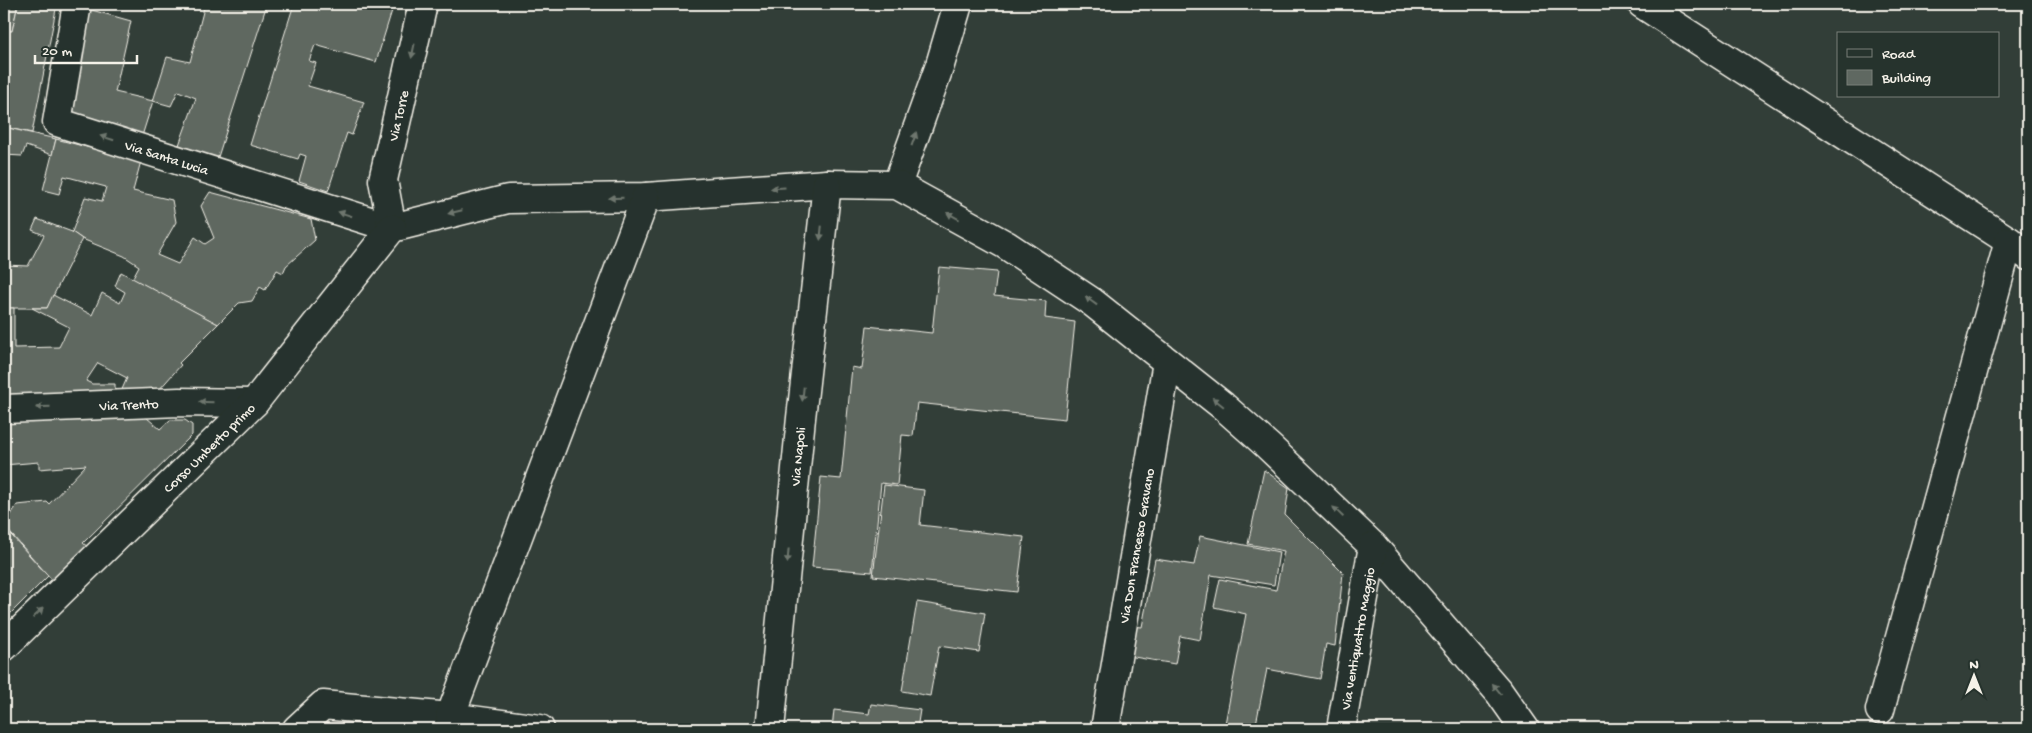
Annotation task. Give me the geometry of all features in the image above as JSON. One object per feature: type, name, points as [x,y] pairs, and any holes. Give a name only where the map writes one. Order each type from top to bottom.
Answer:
[{"type":"street","name":"Via Santa Lucia","points":[[76,4],[57,122],[392,228]]},
{"type":"street","name":"Via Torre","points":[[392,228],[383,180],[423,4]]},
{"type":"street","points":[[897,185],[940,65],[958,4]]},
{"type":"street","points":[[1642,4],[2019,249],[1880,710]]},
{"type":"street","points":[[392,228],[508,199],[646,197],[826,184],[897,185],[1006,245],[1092,302],[1223,406],[1373,546],[1499,692],[1525,729]]},
{"type":"street","name":"Via Napoli","points":[[770,729],[800,418],[826,184]]},
{"type":"street","points":[[450,717],[646,197]]},
{"type":"street","name":"Corso Umberto primo","points":[[4,647],[254,404],[392,228]]},
{"type":"street","name":"Via Don Francesco Gravano","points":[[1105,729],[1167,362]]},
{"type":"street","name":"Via Trento","points":[[4,409],[179,402],[254,404]]},
{"type":"street","name":"Via ventiquattro Maggio","points":[[1341,729],[1373,546]]},
{"type":"street","points":[[297,729],[323,705],[450,717],[540,729]]},
{"type":"building","points":[[4,4],[18,4],[12,31],[4,31]]},
{"type":"building","points":[[18,4],[57,4],[32,133],[4,127],[4,31],[12,31]]},
{"type":"building","points":[[205,4],[267,4],[217,160],[179,145],[196,98],[178,91],[171,106],[153,101],[167,57],[190,62]]},
{"type":"building","points":[[294,4],[394,4],[376,62],[315,45],[309,61],[316,63],[308,86],[364,102],[352,135],[347,133],[328,191],[299,181],[306,156],[300,154],[298,159],[250,145]]},
{"type":"building","points":[[81,7],[131,21],[115,92],[153,101],[142,136],[63,117]]},
{"type":"building","points":[[4,127],[56,139],[52,155],[26,146],[22,156],[4,155]]},
{"type":"building","points":[[56,139],[141,161],[133,191],[172,200],[176,222],[157,255],[178,264],[195,237],[205,244],[214,238],[201,206],[210,192],[311,219],[315,240],[286,266],[283,273],[277,270],[265,290],[260,287],[252,301],[239,303],[218,324],[132,279],[139,266],[124,256],[82,239],[72,232],[85,197],[102,201],[106,187],[64,176],[59,194],[43,190]]},
{"type":"building","points":[[37,219],[72,232],[82,239],[47,308],[4,308],[4,265],[28,266],[44,235],[32,230]]},
{"type":"building","points":[[939,267],[997,272],[994,296],[1046,301],[1045,318],[1075,322],[1065,419],[917,403],[913,436],[902,435],[897,485],[881,483],[872,572],[812,567],[821,477],[841,479],[852,367],[862,369],[867,326],[932,333]]},
{"type":"building","points":[[121,272],[218,324],[179,363],[181,365],[158,391],[120,394],[127,378],[98,363],[86,381],[92,384],[115,384],[115,394],[4,396],[4,308],[14,308],[14,348],[59,347],[69,327],[32,308],[47,308],[53,295],[92,315],[102,293],[120,303],[125,292],[115,286]]},
{"type":"building","points":[[140,412],[160,429],[170,420],[185,420],[192,425],[192,435],[83,543],[89,548],[54,582],[4,526],[17,505],[47,502],[49,504],[86,465],[39,469],[39,462],[4,465],[4,423]]},
{"type":"building","points":[[1264,470],[1289,488],[1285,515],[1343,573],[1335,646],[1326,644],[1320,679],[1267,669],[1255,729],[1224,729],[1246,614],[1214,607],[1220,579],[1276,590],[1284,551],[1248,544]]},
{"type":"building","points":[[884,485],[924,490],[920,525],[1024,537],[1017,592],[873,576]]},
{"type":"building","points":[[4,527],[48,576],[4,620]]},
{"type":"building","points":[[1200,536],[1279,552],[1274,585],[1211,575],[1200,640],[1180,636],[1175,664],[1128,656],[1133,626],[1142,627],[1155,559],[1194,565]]},
{"type":"building","points":[[917,602],[985,613],[979,652],[939,646],[930,696],[902,691]]},
{"type":"building","points":[[871,704],[920,710],[917,729],[832,729],[834,710],[869,714]]}]
